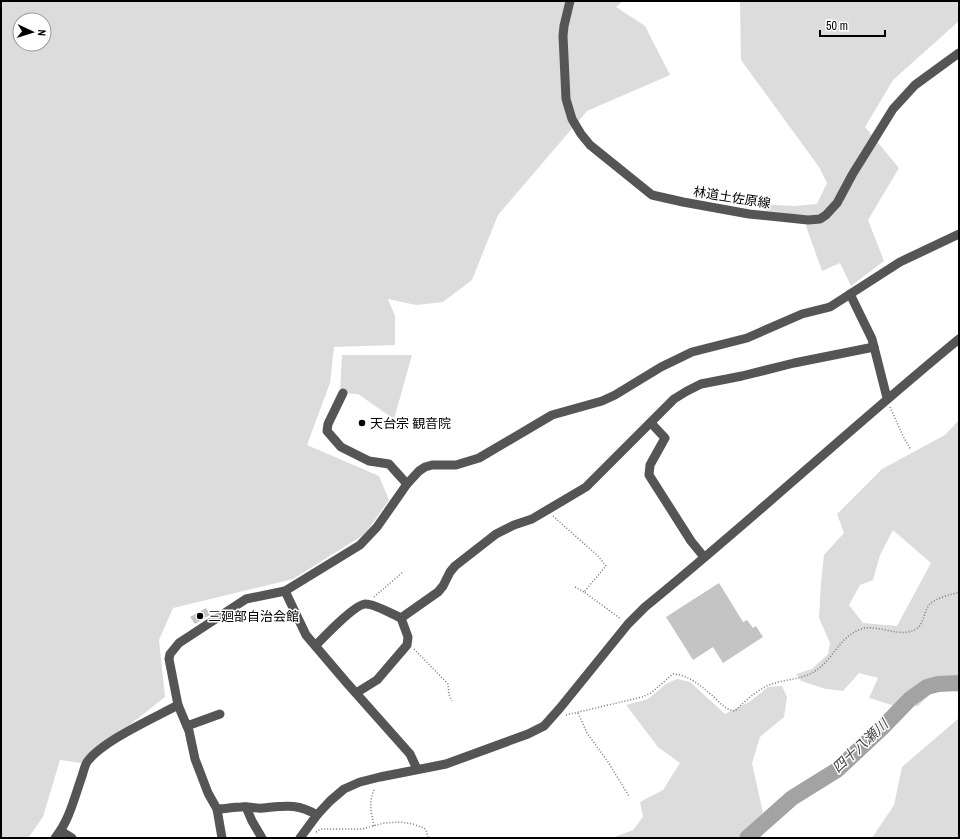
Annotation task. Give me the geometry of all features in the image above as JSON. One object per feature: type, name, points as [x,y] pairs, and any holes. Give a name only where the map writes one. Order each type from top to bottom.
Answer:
[{"type":"street","name":"林道土佐原線","points":[[570,1],[563,36],[566,99],[572,119],[590,145],[652,195],[749,214],[808,220],[820,218],[826,215],[837,204],[852,175],[893,109],[915,85],[959,53]]},
{"type":"street","points":[[222,838],[217,809],[208,793],[195,759],[187,726],[178,705],[169,659],[170,654],[179,643],[246,599],[285,591],[360,545],[377,527],[407,484],[419,471],[425,467],[432,465],[456,465],[478,458],[552,416],[609,398],[661,367],[692,352],[747,338],[797,316],[830,307],[900,262],[959,234]]},
{"type":"street","points":[[850,294],[872,339],[887,398]]},
{"type":"street","points":[[300,838],[317,815],[344,789],[360,782],[380,777],[446,764],[528,734],[544,726],[628,624],[645,607],[772,500],[887,398],[959,339]]},
{"type":"street","points":[[401,618],[438,592],[455,566],[496,534],[514,525],[532,519],[586,487],[674,399],[687,391],[701,384],[874,347]]},
{"type":"street","points":[[343,393],[328,424],[327,431],[341,447],[369,462],[389,464],[407,484]]},
{"type":"street","points":[[650,423],[664,438],[650,465],[649,475],[686,534],[704,557]]},
{"type":"street","points":[[285,591],[306,635],[410,754],[417,769]]},
{"type":"street","points":[[316,645],[351,611],[366,604],[401,618],[408,637],[407,645],[377,680],[356,693]]},
{"type":"street","points":[[72,838],[58,835],[68,815],[87,763],[95,754],[112,741],[178,705]]},
{"type":"street","points":[[187,726],[220,714]]},
{"type":"street","points":[[217,809],[246,807],[261,809],[298,806],[317,815]]},
{"type":"street","points":[[246,807],[262,838]]},
{"type":"path","points":[[887,398],[899,429],[911,450]]},
{"type":"path","points":[[547,510],[598,556],[606,566],[584,592]]},
{"type":"path","points":[[366,604],[402,572]]},
{"type":"path","points":[[575,587],[628,624]]},
{"type":"path","points":[[551,719],[642,697],[651,693],[673,674],[687,677],[728,710],[735,711],[748,699],[768,685],[814,672],[823,665],[842,640],[851,634],[864,628],[908,632],[916,629],[922,623],[928,606],[935,601],[959,592]]},
{"type":"path","points":[[407,645],[411,646],[448,684],[449,695],[452,701]]},
{"type":"path","points":[[578,712],[587,733],[608,762],[629,796]]},
{"type":"path","points":[[374,826],[370,808],[371,796],[380,777]]},
{"type":"path","points":[[315,833],[326,829],[362,829],[392,823],[413,824],[424,828],[428,838]]},
{"type":"shaded area","points":[[1,1],[623,1],[616,7],[645,26],[670,75],[587,111],[498,215],[472,280],[443,302],[416,305],[388,299],[395,316],[395,345],[334,347],[330,383],[307,445],[379,476],[389,500],[365,534],[293,579],[173,608],[159,640],[165,697],[81,763],[60,760],[43,817],[28,838],[1,838]]},
{"type":"shaded area","points":[[740,1],[959,1],[959,21],[893,80],[865,127],[899,168],[868,220],[884,261],[851,286],[840,263],[822,271],[806,226],[811,217],[764,210],[757,204],[794,206],[817,204],[827,183],[819,167],[741,60]]},
{"type":"shaded area","points":[[342,355],[412,355],[394,419],[358,394],[340,393]]},
{"type":"shaded area","points":[[959,420],[959,691],[956,692],[942,680],[933,680],[928,696],[918,706],[895,706],[869,698],[878,678],[859,673],[843,691],[826,689],[801,681],[796,674],[812,669],[828,654],[830,643],[819,618],[821,582],[824,555],[844,533],[837,514],[882,469],[945,435]],"holes":[[[893,530],[931,563],[897,626],[863,623],[849,605],[860,585],[873,580],[880,555]]]},
{"type":"shaded area","points":[[677,679],[690,682],[725,714],[749,702],[768,687],[782,686],[787,697],[784,717],[760,737],[752,763],[763,813],[737,838],[612,838],[633,830],[643,817],[640,802],[663,790],[680,763],[658,747],[626,705],[648,699],[666,684]]},
{"type":"shaded area","points":[[959,718],[959,838],[872,838],[894,805],[902,767]]},
{"type":"building","points":[[719,583],[743,622],[747,620],[753,628],[756,626],[763,637],[723,663],[713,647],[693,660],[666,617]]},
{"type":"building","name":"三廻部自治会館","points":[[206,608],[210,615],[195,624],[190,617]]},
{"type":"waterway","name":"四十八瀬川","points":[[747,838],[792,798],[837,770],[882,728],[910,699],[927,687],[938,684],[959,683]]},
{"type":"place","name":"天台宗 観音院","points":[[362,423]]},
{"type":"place","name":"三廻部自治会館","points":[[200,616]]}]
